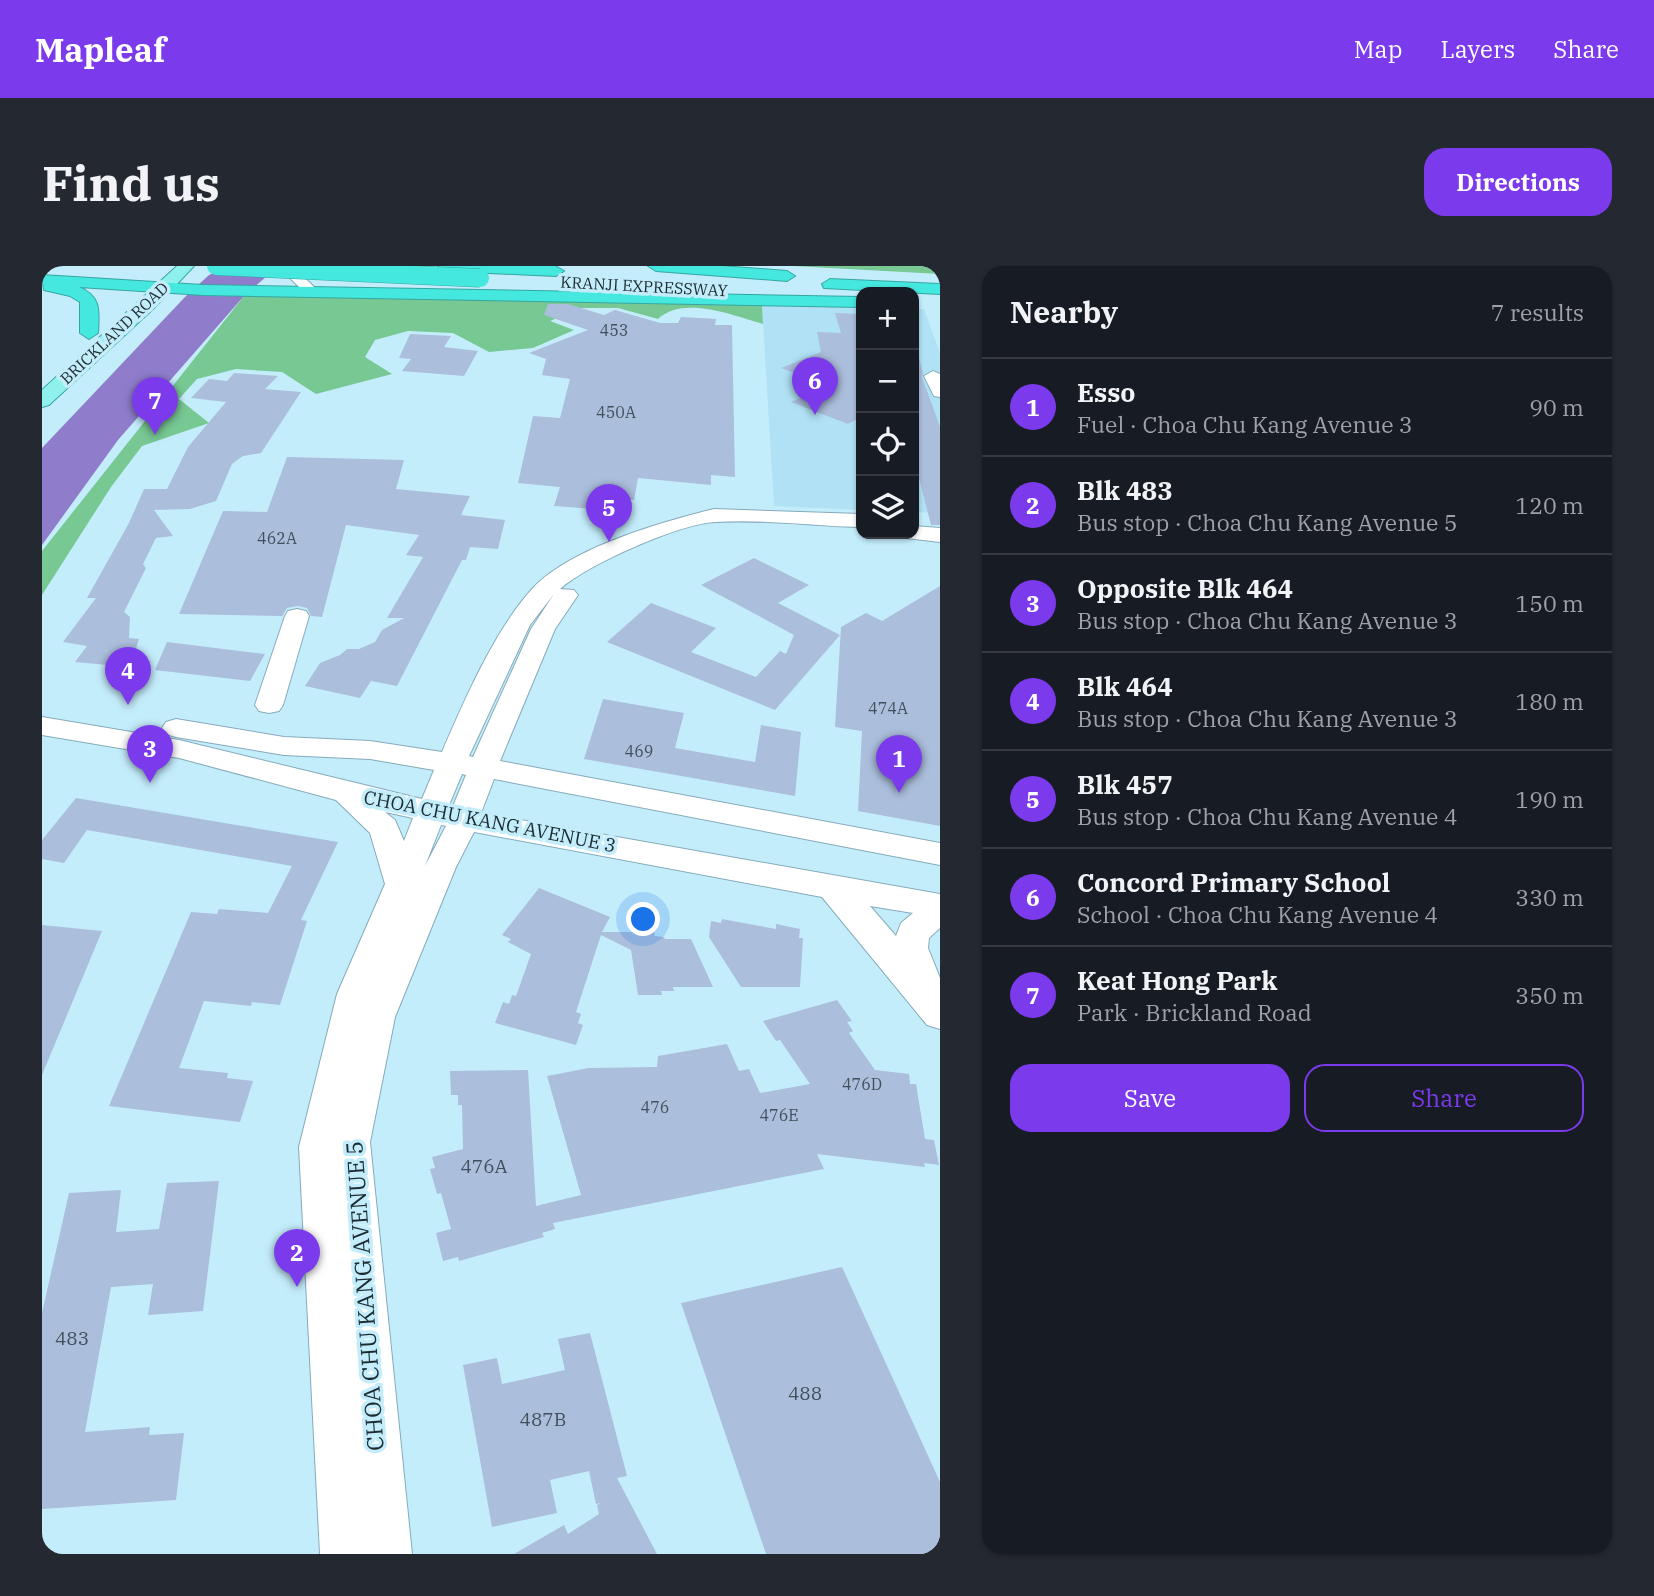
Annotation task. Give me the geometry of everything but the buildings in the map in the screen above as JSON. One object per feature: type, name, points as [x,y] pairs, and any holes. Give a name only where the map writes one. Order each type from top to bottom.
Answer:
[{"type":"highway","name":"KRANJI EXPRESSWAY","points":[[216,266],[483,273],[856,296]]},
{"type":"highway","name":"KRANJI EXPRESSWAY","points":[[446,266],[483,273],[580,272]]},
{"type":"highway","name":"KRANJI EXPRESSWAY","points":[[652,271],[806,280],[856,288]]},
{"type":"highway","points":[[42,282],[132,293],[158,281],[193,291],[856,302]]},
{"type":"highway","points":[[42,282],[67,289],[87,300],[91,307],[89,333]]},
{"type":"highway","name":"KRANJI EXPRESSWAY","points":[[919,294],[940,289]]},
{"type":"highway","points":[[146,306],[193,291]]},
{"type":"highway","points":[[919,297],[940,301]]},
{"type":"main road","name":"BRICKLAND ROAD","points":[[43,399],[146,306],[158,281],[186,266]]},
{"type":"main road","name":"BRICKLAND ROAD","points":[[42,375],[107,316]]},
{"type":"street","points":[[311,266],[295,276],[312,292]]},
{"type":"street","name":"CHOA CHU KANG AVENUE 5","points":[[386,1554],[349,1142],[377,1017],[381,968],[401,884],[469,722],[518,624],[541,593],[572,570],[626,543],[671,526],[714,515],[856,521]]},
{"type":"street","points":[[919,523],[940,524]]},
{"type":"street","name":"CHOA CHU KANG AVENUE 5","points":[[346,1554],[318,1147],[355,994],[381,968],[440,867],[464,819],[500,725],[543,629],[563,597],[604,572],[686,533],[723,526],[856,531]]},
{"type":"street","points":[[919,533],[940,534]]},
{"type":"street","points":[[269,705],[297,616]]},
{"type":"street","points":[[42,706],[284,746],[370,750],[554,780],[940,854]]},
{"type":"street","points":[[370,750],[448,732],[469,722]]},
{"type":"street","points":[[500,725],[507,745],[532,770],[554,780]]},
{"type":"street","name":"CHOA CHU KANG AVENUE 3","points":[[42,726],[179,749],[343,792],[464,819],[940,906]]},
{"type":"street","points":[[343,792],[384,828],[401,884]]},
{"type":"street","points":[[877,841],[877,830],[882,825],[940,835]]},
{"type":"street","points":[[440,867],[468,848],[483,842],[518,835],[568,839]]},
{"type":"street","points":[[831,886],[851,906],[937,1010]]},
{"type":"street","points":[[937,1010],[911,948],[913,932],[930,917],[940,914]]},
{"type":"shaded area","points":[[230,266],[267,276],[244,296],[118,440],[42,545],[42,448],[185,297],[209,275]]},
{"type":"shaded area","points":[[762,305],[856,307],[856,510],[774,506]]},
{"type":"shaded area","points":[[919,309],[924,309],[940,353],[940,513],[919,512]]},
{"type":"green space","points":[[793,266],[940,266],[940,274]]},
{"type":"green space","points":[[244,296],[762,305],[763,324],[695,308],[669,312],[658,319],[618,308],[581,308],[550,321],[574,330],[533,348],[489,352],[453,333],[408,331],[375,340],[365,357],[392,374],[316,394],[282,372],[236,369],[197,379],[179,399],[209,423],[142,446],[111,487],[42,595],[42,551]]},
{"type":"place","name":"Concord Primary School","points":[[815,415]]},
{"type":"place","name":"Keat Hong Park","points":[[155,435]]},
{"type":"place","name":"Blk 457","points":[[609,542]]},
{"type":"place","name":"Blk 464","points":[[128,705]]},
{"type":"place","name":"Opposite Blk 464","points":[[150,783]]},
{"type":"place","name":"Esso","points":[[899,793]]},
{"type":"place","name":"Blk 483","points":[[297,1287]]}]
